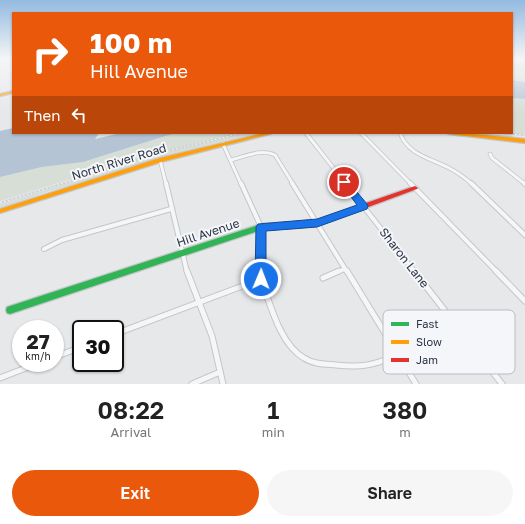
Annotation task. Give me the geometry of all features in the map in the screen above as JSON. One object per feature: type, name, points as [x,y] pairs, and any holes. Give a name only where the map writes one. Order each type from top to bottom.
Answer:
[{"type":"main road","points":[[0,95],[12,92]]},
{"type":"main road","name":"North River Road","points":[[0,211],[160,160],[266,134]]},
{"type":"main road","points":[[458,134],[525,141]]},
{"type":"main road","name":"Hill Avenue","points":[[10,310],[261,227],[317,223],[415,188]]},
{"type":"street","name":"Sharon Lane","points":[[307,134],[445,310]]},
{"type":"street","points":[[362,134],[525,301]]},
{"type":"street","points":[[400,134],[404,143],[417,153],[444,165],[461,176],[482,193],[525,235]]},
{"type":"street","points":[[223,144],[261,227],[261,279],[286,341],[304,358],[316,363],[355,367],[376,364],[383,361]]},
{"type":"street","points":[[231,160],[269,152],[275,155],[383,331]]},
{"type":"street","points":[[490,154],[492,158],[525,184]]},
{"type":"street","points":[[160,160],[188,276],[212,336],[223,384]]},
{"type":"street","points":[[44,249],[62,240],[172,209]]},
{"type":"street","points":[[323,278],[345,269]]},
{"type":"street","points":[[124,331],[261,279]]},
{"type":"street","points":[[0,378],[16,372]]},
{"type":"street","points":[[192,384],[220,372]]},
{"type":"street","points":[[410,374],[416,384]]},
{"type":"street","name":"Sharon Lane","points":[[494,374],[502,384]]},
{"type":"shaded area","points":[[513,77],[525,77],[525,82],[513,80]]},
{"type":"shaded area","points":[[513,98],[525,99],[525,135],[513,133]]},
{"type":"shaded area","points":[[172,134],[254,134],[176,153],[50,191],[0,208],[0,205],[71,182],[74,178],[0,201],[0,177],[42,167],[83,162]]},
{"type":"water","points":[[513,80],[525,82],[525,99],[513,98]]},
{"type":"water","points":[[12,128],[12,134],[98,134],[95,139],[117,134],[172,134],[83,162],[42,167],[0,177],[0,131]]},
{"type":"railway","points":[[0,203],[160,153],[238,134]]},
{"type":"railway","points":[[513,134],[525,135]]},
{"type":"traffic: fast","points":[[10,310],[261,227],[294,225]]},
{"type":"traffic: slow","points":[[0,95],[12,92]]},
{"type":"traffic: slow","points":[[0,211],[160,160],[266,134]]},
{"type":"traffic: slow","points":[[458,134],[525,141]]},
{"type":"traffic: jam","points":[[294,225],[317,223],[415,188]]},
{"type":"route","points":[[261,279],[261,227],[317,223],[364,206],[344,182]]}]
